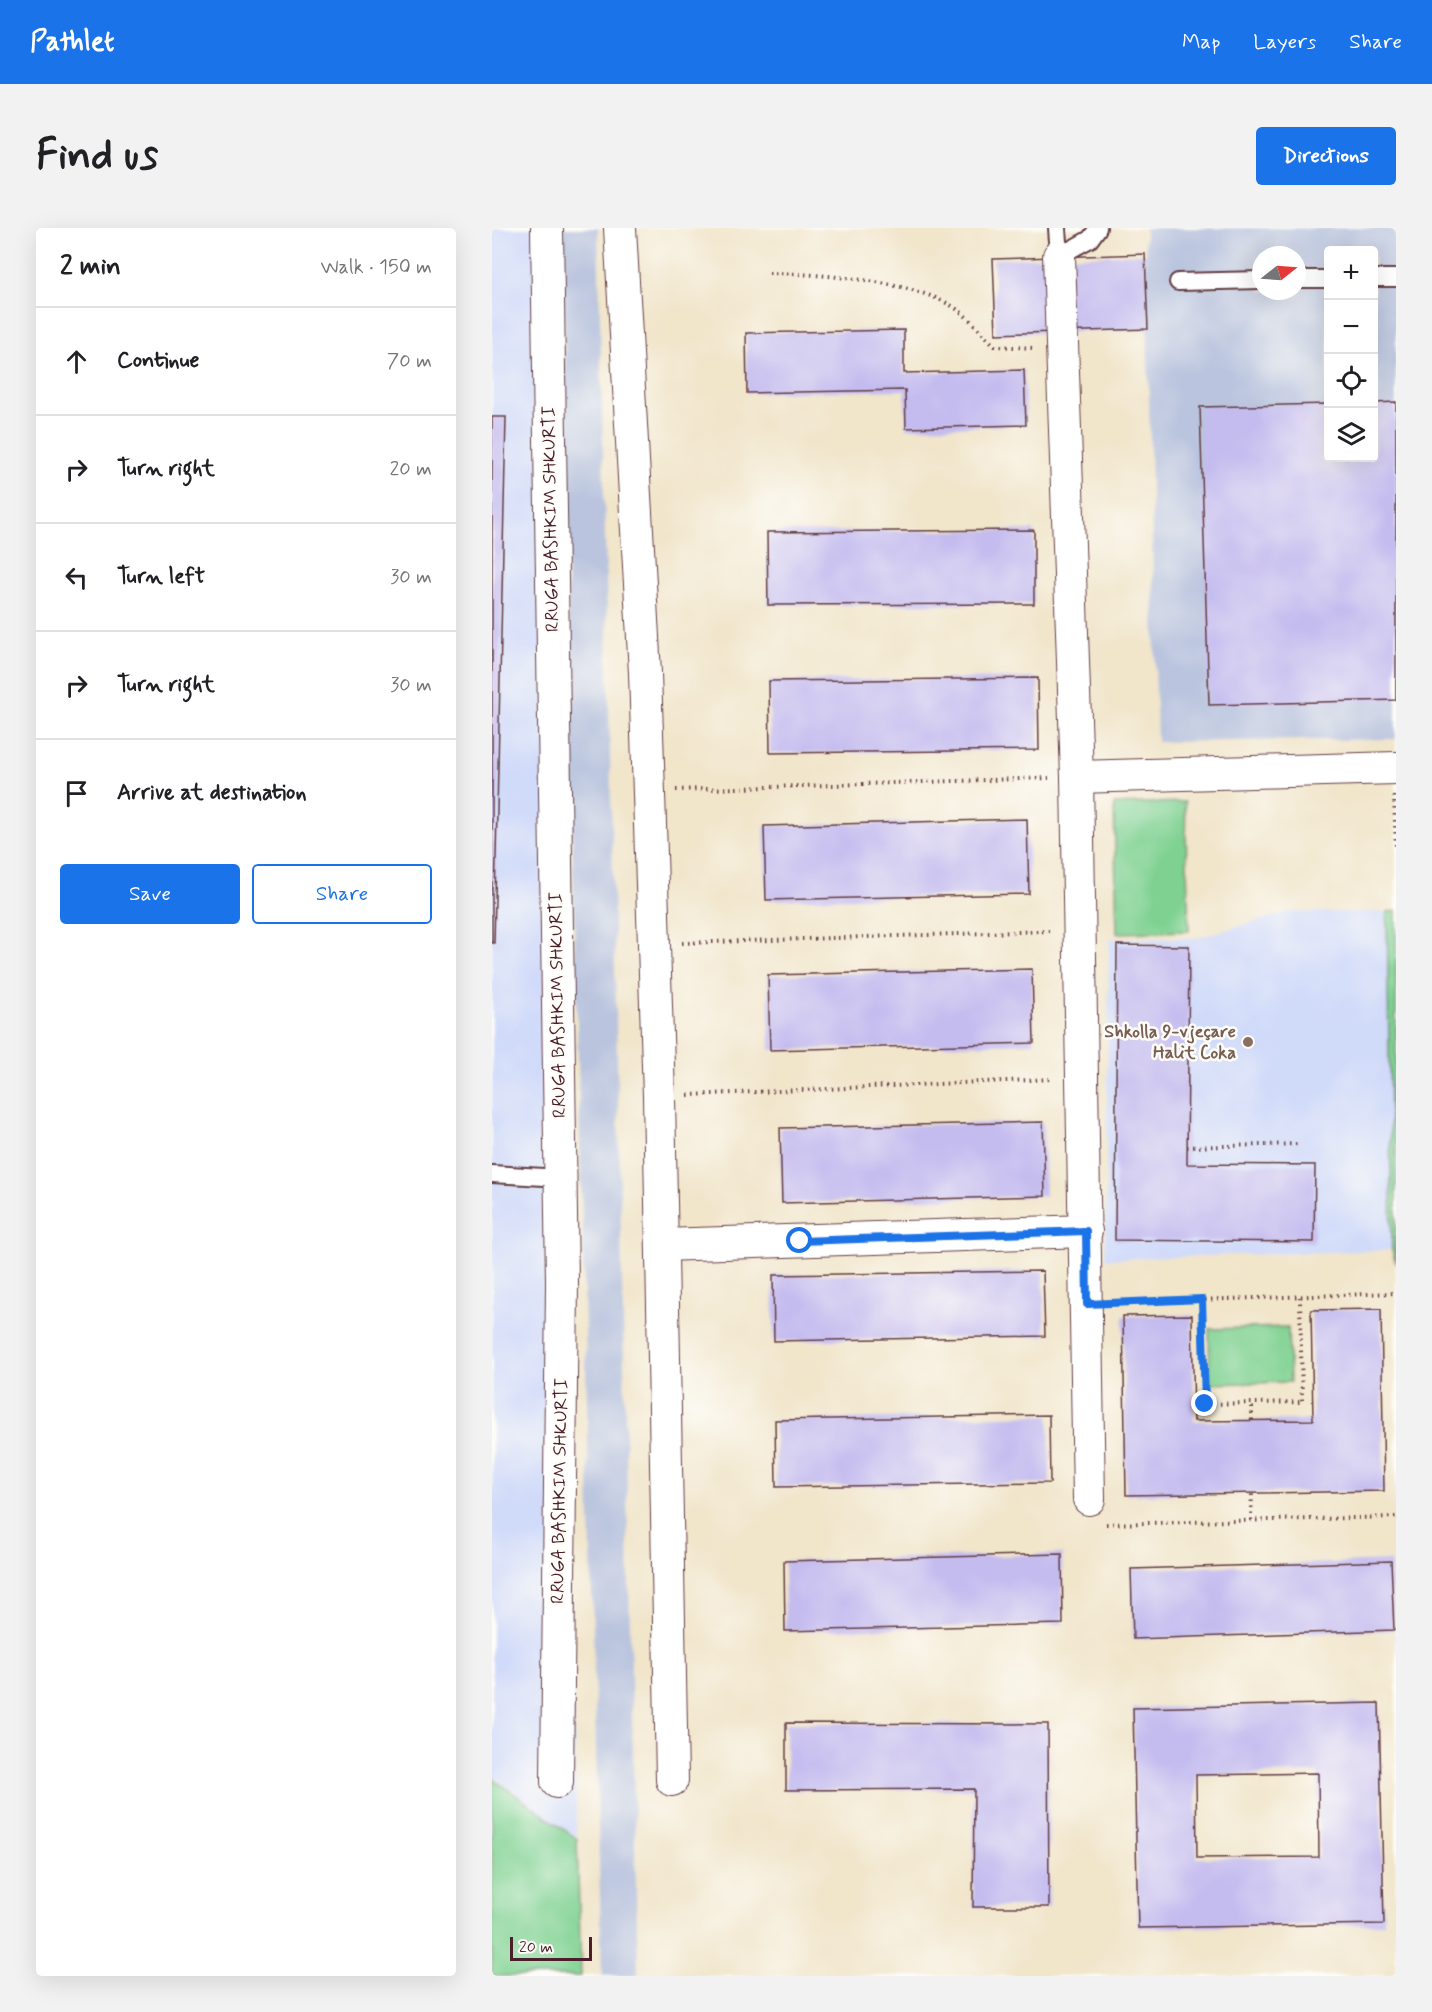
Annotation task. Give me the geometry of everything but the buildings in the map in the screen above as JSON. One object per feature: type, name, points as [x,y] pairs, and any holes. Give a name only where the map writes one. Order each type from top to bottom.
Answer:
[{"type":"street","name":"RRUGA BASHKIM SHKURTI","points":[[547,228],[561,1178],[557,1782]]},
{"type":"street","points":[[620,228],[645,673],[659,1096],[672,1780]]},
{"type":"street","points":[[1058,242],[1077,777],[1087,1304],[1096,1511]]},
{"type":"street","points":[[1077,777],[1394,768]]},
{"type":"street","points":[[662,1245],[1086,1231]]},
{"type":"lane","points":[[1058,242],[1090,239],[1098,228]]},
{"type":"lane","points":[[1378,278],[1396,278]]},
{"type":"lane","points":[[1306,279],[1324,279]]},
{"type":"lane","points":[[1178,282],[1252,280]]},
{"type":"lane","points":[[492,1174],[561,1178]]},
{"type":"path","points":[[769,273],[817,274],[891,285],[924,294],[961,311],[995,346],[1062,350]]},
{"type":"path","points":[[1394,768],[1396,849]]},
{"type":"path","points":[[648,791],[1077,777]]},
{"type":"path","points":[[654,944],[1080,929]]},
{"type":"path","points":[[659,1096],[1083,1077]]},
{"type":"path","points":[[1187,1147],[1300,1144]]},
{"type":"path","points":[[1087,1304],[1396,1293]]},
{"type":"path","points":[[1202,1299],[1205,1404],[1302,1402],[1300,1297]]},
{"type":"path","points":[[1252,1403],[1252,1420]]},
{"type":"path","points":[[1251,1520],[1252,1493]]},
{"type":"path","points":[[1096,1511],[1251,1520],[1396,1517]]},
{"type":"shaded area","points":[[492,228],[547,228],[562,1283],[577,1839],[492,1776]]},
{"type":"shaded area","points":[[563,228],[598,228],[638,1976],[602,1976],[570,756]]},
{"type":"shaded area","points":[[1145,228],[1396,228],[1396,739],[1157,742]]},
{"type":"shaded area","name":"Shkolla 9-vjeçare Halit Coka","points":[[1289,912],[1387,912],[1392,1250],[1105,1259],[1109,939],[1196,938]]},
{"type":"green space","points":[[1185,802],[1189,931],[1117,933],[1114,804]]},
{"type":"green space","points":[[1396,911],[1396,1263],[1392,1250],[1387,912]]},
{"type":"green space","points":[[1288,1327],[1290,1382],[1210,1384],[1209,1329]]},
{"type":"green space","points":[[492,1778],[577,1839],[581,1976],[492,1976]]},
{"type":"place","name":"Shkolla 9-vjeçare Halit Coka","points":[[1248,1042]]},
{"type":"route","points":[[800,1241],[1086,1231],[1087,1304],[1202,1299],[1205,1404]]}]
